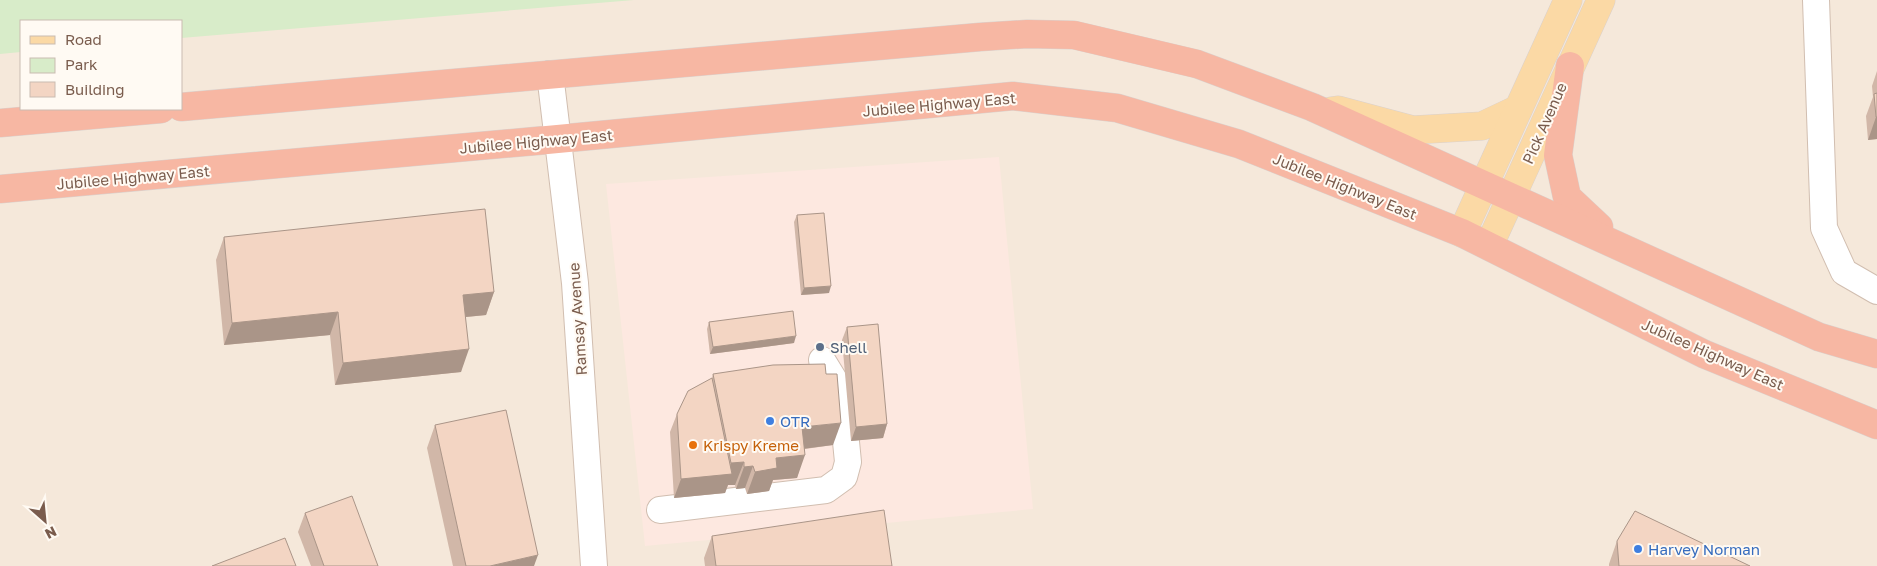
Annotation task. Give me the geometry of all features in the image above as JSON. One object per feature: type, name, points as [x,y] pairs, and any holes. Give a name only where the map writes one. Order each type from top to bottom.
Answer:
[{"type":"highway","points":[[182,107],[980,37],[1074,35],[1196,64],[1312,107],[1819,336],[1877,354]]},
{"type":"highway","points":[[1570,66],[1558,155],[1567,198],[1629,250]]},
{"type":"highway","name":"Jubilee Highway East","points":[[0,189],[1013,96],[1117,108],[1239,144],[1462,233],[1704,354],[1877,425]]},
{"type":"highway","points":[[0,123],[150,110]]},
{"type":"main road","name":"Pick Avenue","points":[[1462,233],[1568,0]]},
{"type":"main road","name":"Pick Avenue","points":[[1489,246],[1601,0]]},
{"type":"main road","points":[[1325,114],[1338,110],[1413,130],[1482,126],[1518,109]]},
{"type":"street","points":[[1816,0],[1824,228],[1844,272],[1877,290]]},
{"type":"street","name":"Ramsay Avenue","points":[[550,74],[560,139],[575,283],[594,566]]},
{"type":"street","points":[[660,510],[826,490],[844,477],[848,462],[841,391],[822,360]]},
{"type":"shaded area","points":[[0,0],[1877,0],[1877,566],[0,566]]},
{"type":"shaded area","name":"Shell","points":[[999,157],[1033,509],[645,546],[606,184]]},
{"type":"green space","points":[[0,0],[634,0],[182,38],[182,20],[20,20],[20,52],[0,54]]},
{"type":"building","points":[[1877,93],[1877,117],[1876,117],[1874,94]]},
{"type":"building","points":[[485,209],[494,292],[463,295],[469,349],[343,363],[338,312],[232,323],[224,237]]},
{"type":"building","points":[[824,213],[831,286],[804,288],[797,215]]},
{"type":"building","points":[[793,311],[796,336],[713,347],[709,322]]},
{"type":"building","points":[[878,324],[887,424],[856,427],[847,327]]},
{"type":"building","name":"OTR","points":[[825,364],[826,374],[837,374],[841,423],[802,427],[805,455],[776,458],[777,468],[755,472],[753,466],[744,467],[744,462],[731,463],[713,374],[773,365]]},
{"type":"building","name":"Krispy Kreme","points":[[712,378],[732,474],[681,479],[677,414],[688,391]]},
{"type":"building","points":[[506,410],[538,555],[490,566],[466,566],[435,425]]},
{"type":"building","points":[[352,496],[378,566],[324,566],[305,513]]},
{"type":"building","points":[[884,510],[892,566],[716,566],[712,536]]},
{"type":"building","points":[[1635,511],[1750,566],[1619,566],[1617,541]]},
{"type":"building","points":[[285,538],[296,566],[212,566]]},
{"type":"place","name":"Shell","points":[[820,347]]},
{"type":"place","name":"OTR","points":[[770,421]]},
{"type":"place","name":"Krispy Kreme","points":[[693,445]]},
{"type":"place","name":"Harvey Norman","points":[[1638,549]]}]
